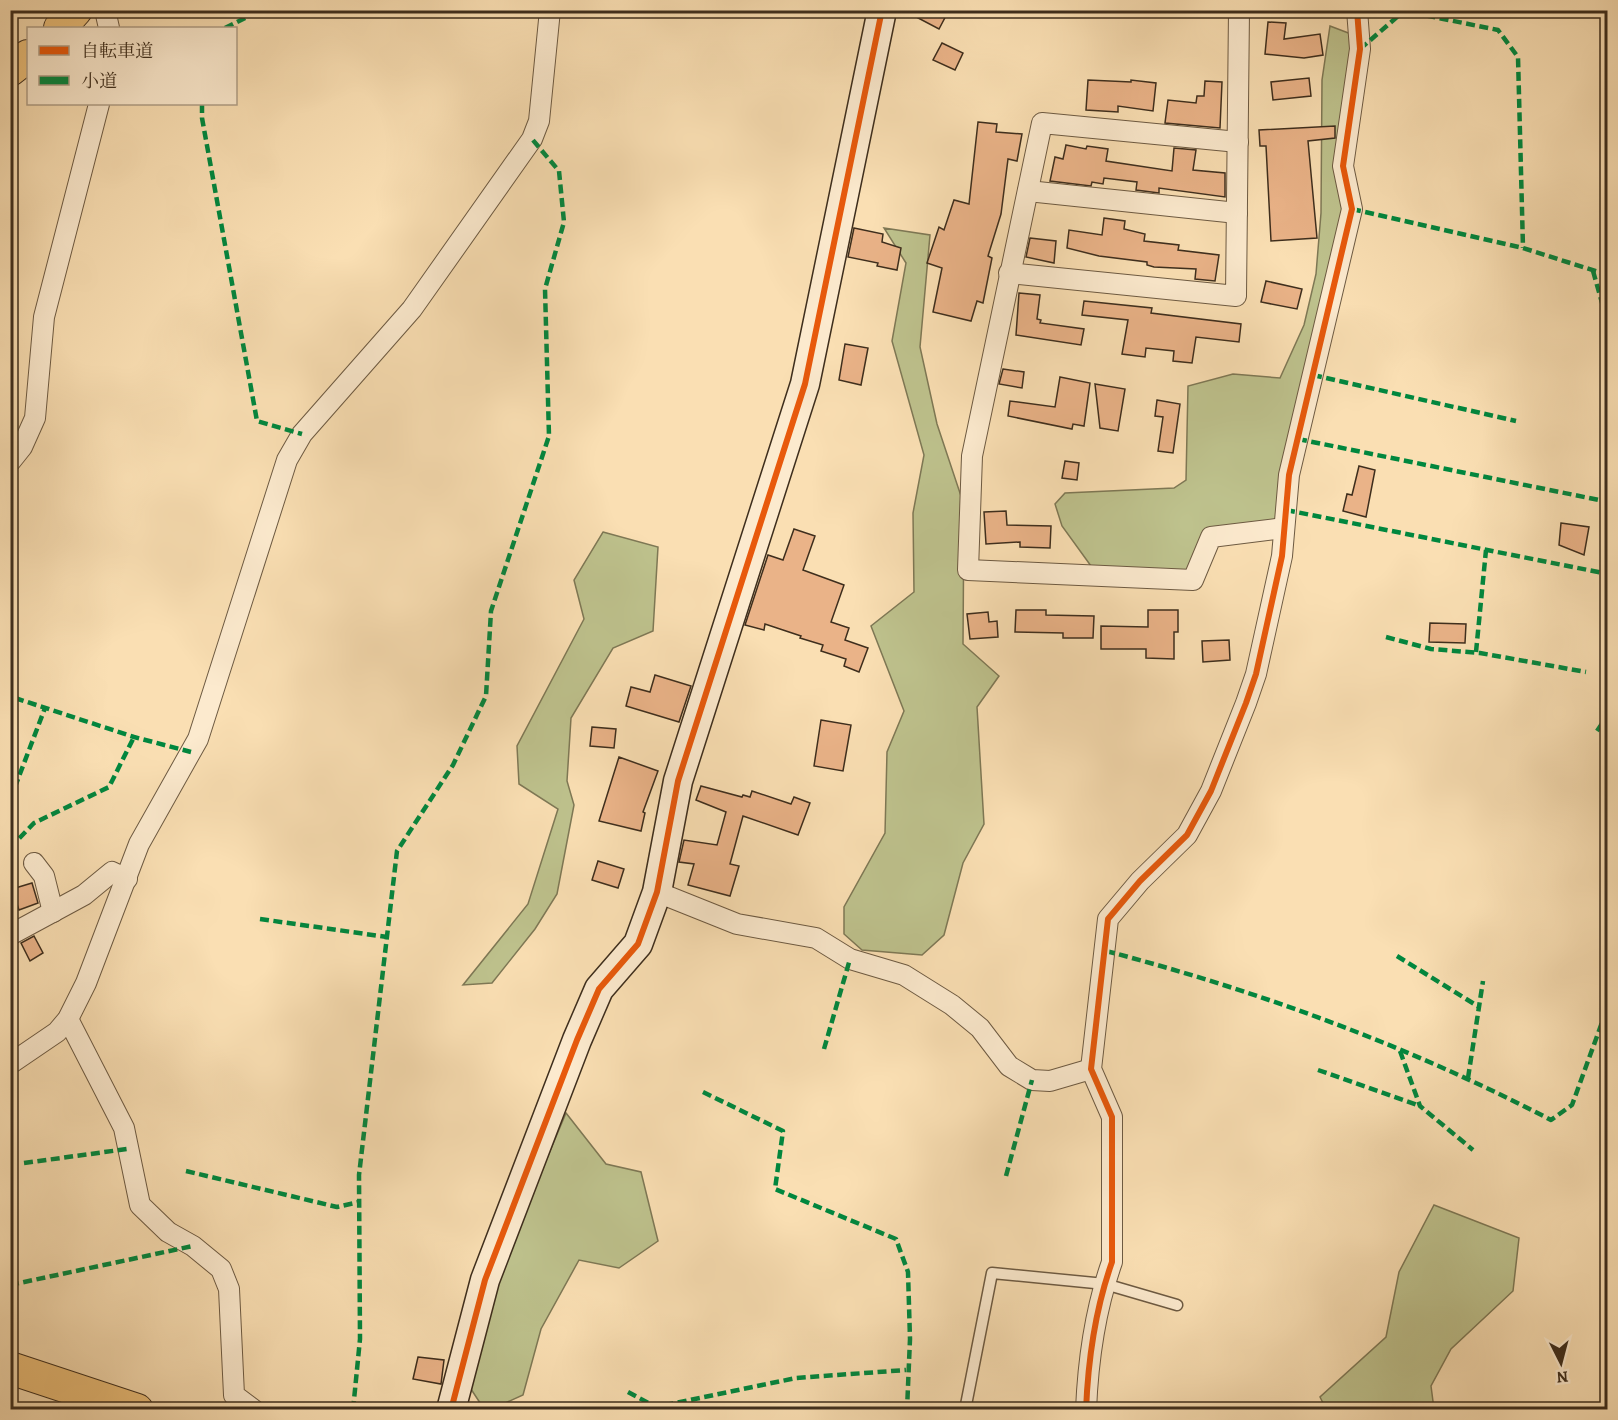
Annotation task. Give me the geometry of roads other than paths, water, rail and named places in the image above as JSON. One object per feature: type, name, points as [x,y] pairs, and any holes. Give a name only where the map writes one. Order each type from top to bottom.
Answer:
[{"type":"main road","points":[[61,27],[76,10]]},
{"type":"main road","points":[[10,70],[27,57]]},
{"type":"main road","points":[[10,1368],[137,1410]]},
{"type":"street","points":[[105,10],[109,27]]},
{"type":"street","points":[[10,1064],[57,1032],[68,1019],[86,983],[139,844],[198,738],[287,460],[302,434],[412,309],[532,139],[539,121],[550,10]]},
{"type":"street","points":[[451,1410],[485,1280],[577,1040],[599,989],[638,945],[657,891],[678,781],[805,384],[882,10]]},
{"type":"street","points":[[1009,273],[1236,296],[1239,10]]},
{"type":"street","points":[[1086,1410],[1087,1390],[1105,1284],[1112,1262],[1112,1117],[1091,1069],[1108,919],[1140,881],[1186,835],[1211,791],[1256,674],[1282,556],[1289,475],[1352,209],[1343,166],[1360,49],[1357,10]]},
{"type":"street","points":[[10,462],[22,447],[35,418],[44,317],[99,105]]},
{"type":"street","points":[[1238,142],[1042,123],[972,456],[968,570],[1193,580],[1211,537],[1284,528]]},
{"type":"street","points":[[1028,191],[1237,213]]},
{"type":"street","points":[[34,863],[44,876],[53,912]]},
{"type":"street","points":[[10,935],[84,895],[112,872],[127,879]]},
{"type":"street","points":[[657,891],[736,924],[816,938],[850,959],[904,975],[952,1005],[980,1028],[1009,1066],[1032,1080],[1050,1081],[1091,1069]]},
{"type":"street","points":[[68,1019],[124,1128],[140,1204],[168,1232],[193,1246],[221,1269],[229,1289],[234,1395],[254,1410]]},
{"type":"lane","points":[[965,1410],[992,1273],[1105,1284],[1177,1305]]}]
